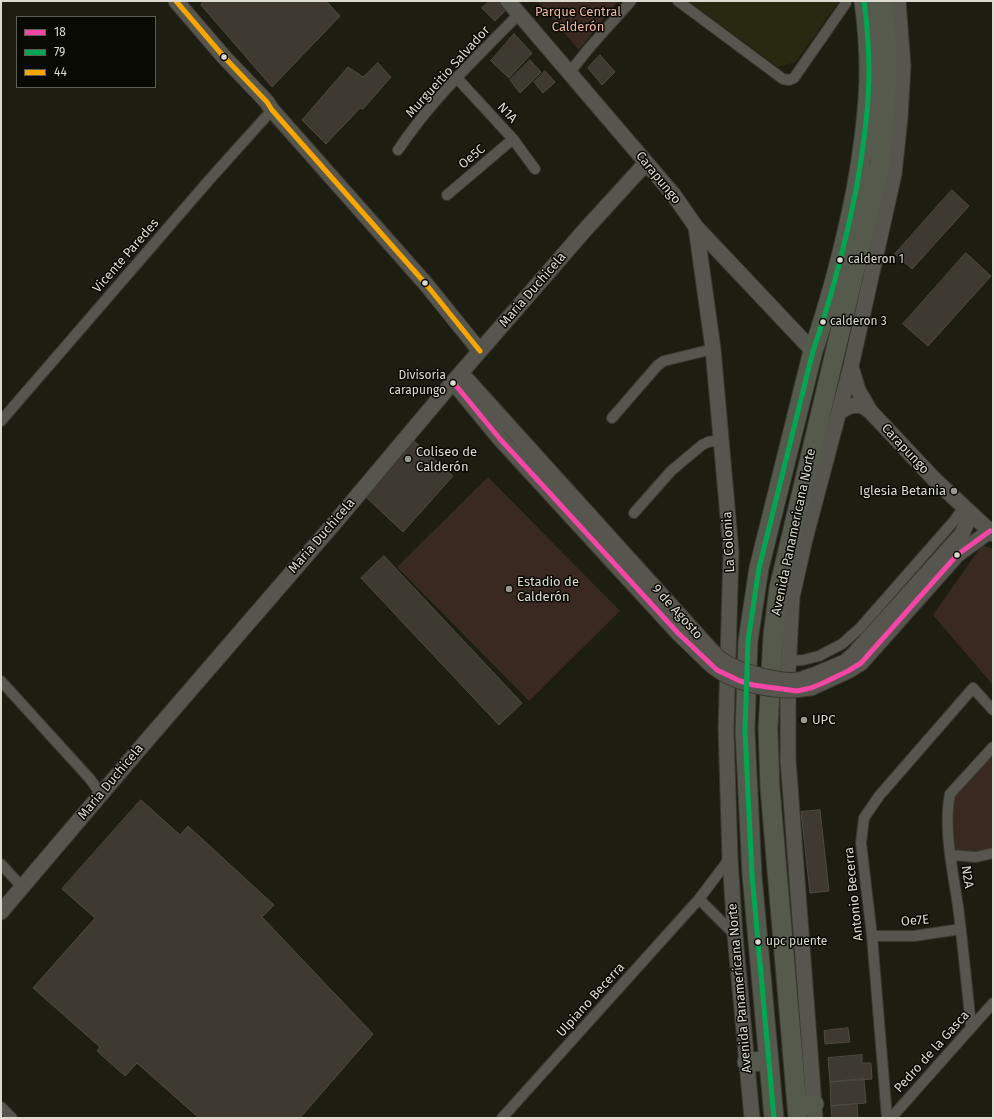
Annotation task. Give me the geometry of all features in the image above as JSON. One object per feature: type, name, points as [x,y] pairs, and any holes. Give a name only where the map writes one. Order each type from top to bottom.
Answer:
[{"type":"highway","name":"Avenida Panamericana Norte","points":[[806,1112],[770,788],[768,729],[773,635],[779,588],[880,164],[886,94],[887,57],[885,19],[882,1]]},
{"type":"highway","name":"Avenida Panamericana Norte","points":[[774,1118],[752,867],[745,731],[748,641],[759,568],[813,351],[823,322],[846,238],[863,150],[868,112],[868,31],[855,2]]},
{"type":"highway","points":[[747,1062],[770,1061]]},
{"type":"main road","points":[[176,1],[224,57],[267,102],[272,110],[425,283],[480,351]]},
{"type":"main road","name":"Carapungo","points":[[508,1],[673,194],[696,227],[813,351]]},
{"type":"main road","name":"Avenida Panamericana Norte","points":[[806,1112],[788,759],[789,661],[792,597],[805,538],[851,366],[894,174],[900,118],[903,66],[898,1]]},
{"type":"main road","name":"Maria Duchicela","points":[[1,912],[337,520],[457,377],[584,231],[646,163]]},
{"type":"main road","name":"La Colonia","points":[[696,227],[713,349],[731,551],[726,729],[730,858]]},
{"type":"main road","name":"Carapungo","points":[[851,366],[858,390],[870,412]]},
{"type":"main road","name":"9 de Agosto","points":[[457,377],[710,657],[722,660],[733,666],[757,674],[779,679],[812,681],[835,678],[860,663],[957,555],[991,532]]},
{"type":"main road","name":"Carapungo","points":[[839,412],[850,406],[861,405],[870,412],[934,479],[991,532]]},
{"type":"main road","name":"9 de Agosto","points":[[812,681],[845,662],[854,654],[962,534],[967,522],[965,509]]},
{"type":"main road","name":"Avenida Panamericana Norte","points":[[730,858],[735,935],[752,1118]]},
{"type":"street","points":[[569,73],[631,1]]},
{"type":"street","points":[[678,1],[783,79],[789,80],[794,78],[855,2]]},
{"type":"street","name":"Murgueitio Salvador","points":[[398,150],[407,136],[456,77],[519,14]]},
{"type":"street","name":"N1A","points":[[456,77],[514,139],[535,169]]},
{"type":"street","name":"Vicente Paredes","points":[[1,421],[272,110]]},
{"type":"street","name":"Oe5C","points":[[447,195],[514,139]]},
{"type":"street","points":[[612,418],[658,365],[664,361],[713,349]]},
{"type":"street","points":[[634,513],[671,471],[702,445],[708,442],[721,440]]},
{"type":"street","points":[[789,661],[803,660],[819,656],[842,644],[860,628],[965,509]]},
{"type":"street","points":[[1,681],[90,779],[101,794]]},
{"type":"street","name":"Antonio Becerra","points":[[887,1118],[872,936],[861,843],[864,818],[879,796],[973,688],[993,710]]},
{"type":"street","name":"N2A","points":[[971,1027],[948,818],[950,794],[993,747]]},
{"type":"street","points":[[951,855],[976,857],[993,853]]},
{"type":"street","name":"Ulpiano Becerra","points":[[502,1118],[699,899],[730,858]]},
{"type":"street","points":[[1,864],[22,887]]},
{"type":"street","points":[[699,899],[735,935]]},
{"type":"street","name":"Oe7E","points":[[872,936],[914,936],[961,929]]},
{"type":"street","name":"Pedro de la Gasca","points":[[891,1118],[993,1003]]},
{"type":"street","points":[[1,1107],[12,1118]]},
{"type":"shaded area","points":[[689,1],[839,1],[796,62],[778,67]]},
{"type":"green space","name":"Parque Central Calderón","points":[[537,1],[618,1],[579,50]]},
{"type":"green space","name":"Estadio de Calderón","points":[[488,477],[620,611],[529,701],[397,567]]},
{"type":"green space","points":[[982,545],[993,549],[993,685],[933,615]]},
{"type":"green space","points":[[993,753],[993,847],[989,850],[979,852],[954,850],[951,804],[954,794]]},
{"type":"building","points":[[204,1],[326,1],[340,16],[272,87],[201,5]]},
{"type":"building","points":[[490,1],[499,1],[507,9],[495,21],[482,8]]},
{"type":"building","points":[[514,34],[532,53],[509,78],[491,61]]},
{"type":"building","points":[[600,55],[615,72],[602,85],[588,68]]},
{"type":"building","points":[[530,60],[541,72],[520,93],[510,80]]},
{"type":"building","points":[[378,63],[391,77],[363,109],[360,108],[326,144],[302,120],[348,67],[363,77]]},
{"type":"building","points":[[545,71],[555,82],[543,93],[534,82]]},
{"type":"building","points":[[952,190],[969,206],[912,269],[895,254]]},
{"type":"building","points":[[966,253],[991,276],[928,346],[903,324]]},
{"type":"building","name":"Coliseo de Calderón","points":[[414,441],[453,476],[403,532],[367,498]]},
{"type":"building","points":[[384,556],[522,703],[499,725],[361,578]]},
{"type":"building","points":[[141,800],[180,835],[188,826],[274,905],[262,917],[373,1034],[300,1118],[199,1118],[137,1063],[125,1076],[97,1051],[100,1047],[33,988],[95,918],[62,889]]},
{"type":"building","points":[[820,810],[829,891],[810,893],[801,812]]},
{"type":"building","points":[[848,1028],[850,1042],[825,1044],[824,1031]]},
{"type":"building","points":[[862,1055],[862,1063],[871,1063],[872,1079],[830,1082],[828,1058]]},
{"type":"building","points":[[864,1079],[866,1103],[831,1106],[830,1082]]},
{"type":"building","points":[[857,1104],[858,1118],[832,1118],[831,1106]]},
{"type":"transit line","name":"44","points":[[176,1],[224,57],[267,102],[272,110],[425,283],[480,351]]},
{"type":"transit line","name":"79","points":[[774,1118],[752,875],[745,731],[748,641],[759,568],[813,351],[837,272],[856,190],[865,131],[869,85],[867,27],[864,1]]},
{"type":"transit line","name":"18","points":[[453,382],[500,439],[678,633],[717,670],[740,681],[753,685],[797,691],[811,688],[823,683],[861,663],[957,555],[990,531]]},
{"type":"place","name":"calderon 1","points":[[840,260]]},
{"type":"place","name":"calderon 3","points":[[823,322]]},
{"type":"place","name":"Divisoria carapungo","points":[[453,383]]},
{"type":"place","name":"Coliseo de Calderón","points":[[408,459]]},
{"type":"place","name":"Iglesia Betania","points":[[954,491]]},
{"type":"place","name":"Estadio de Calderón","points":[[509,589]]},
{"type":"place","name":"UPC","points":[[804,720]]},
{"type":"place","name":"upc puente","points":[[758,942]]}]
